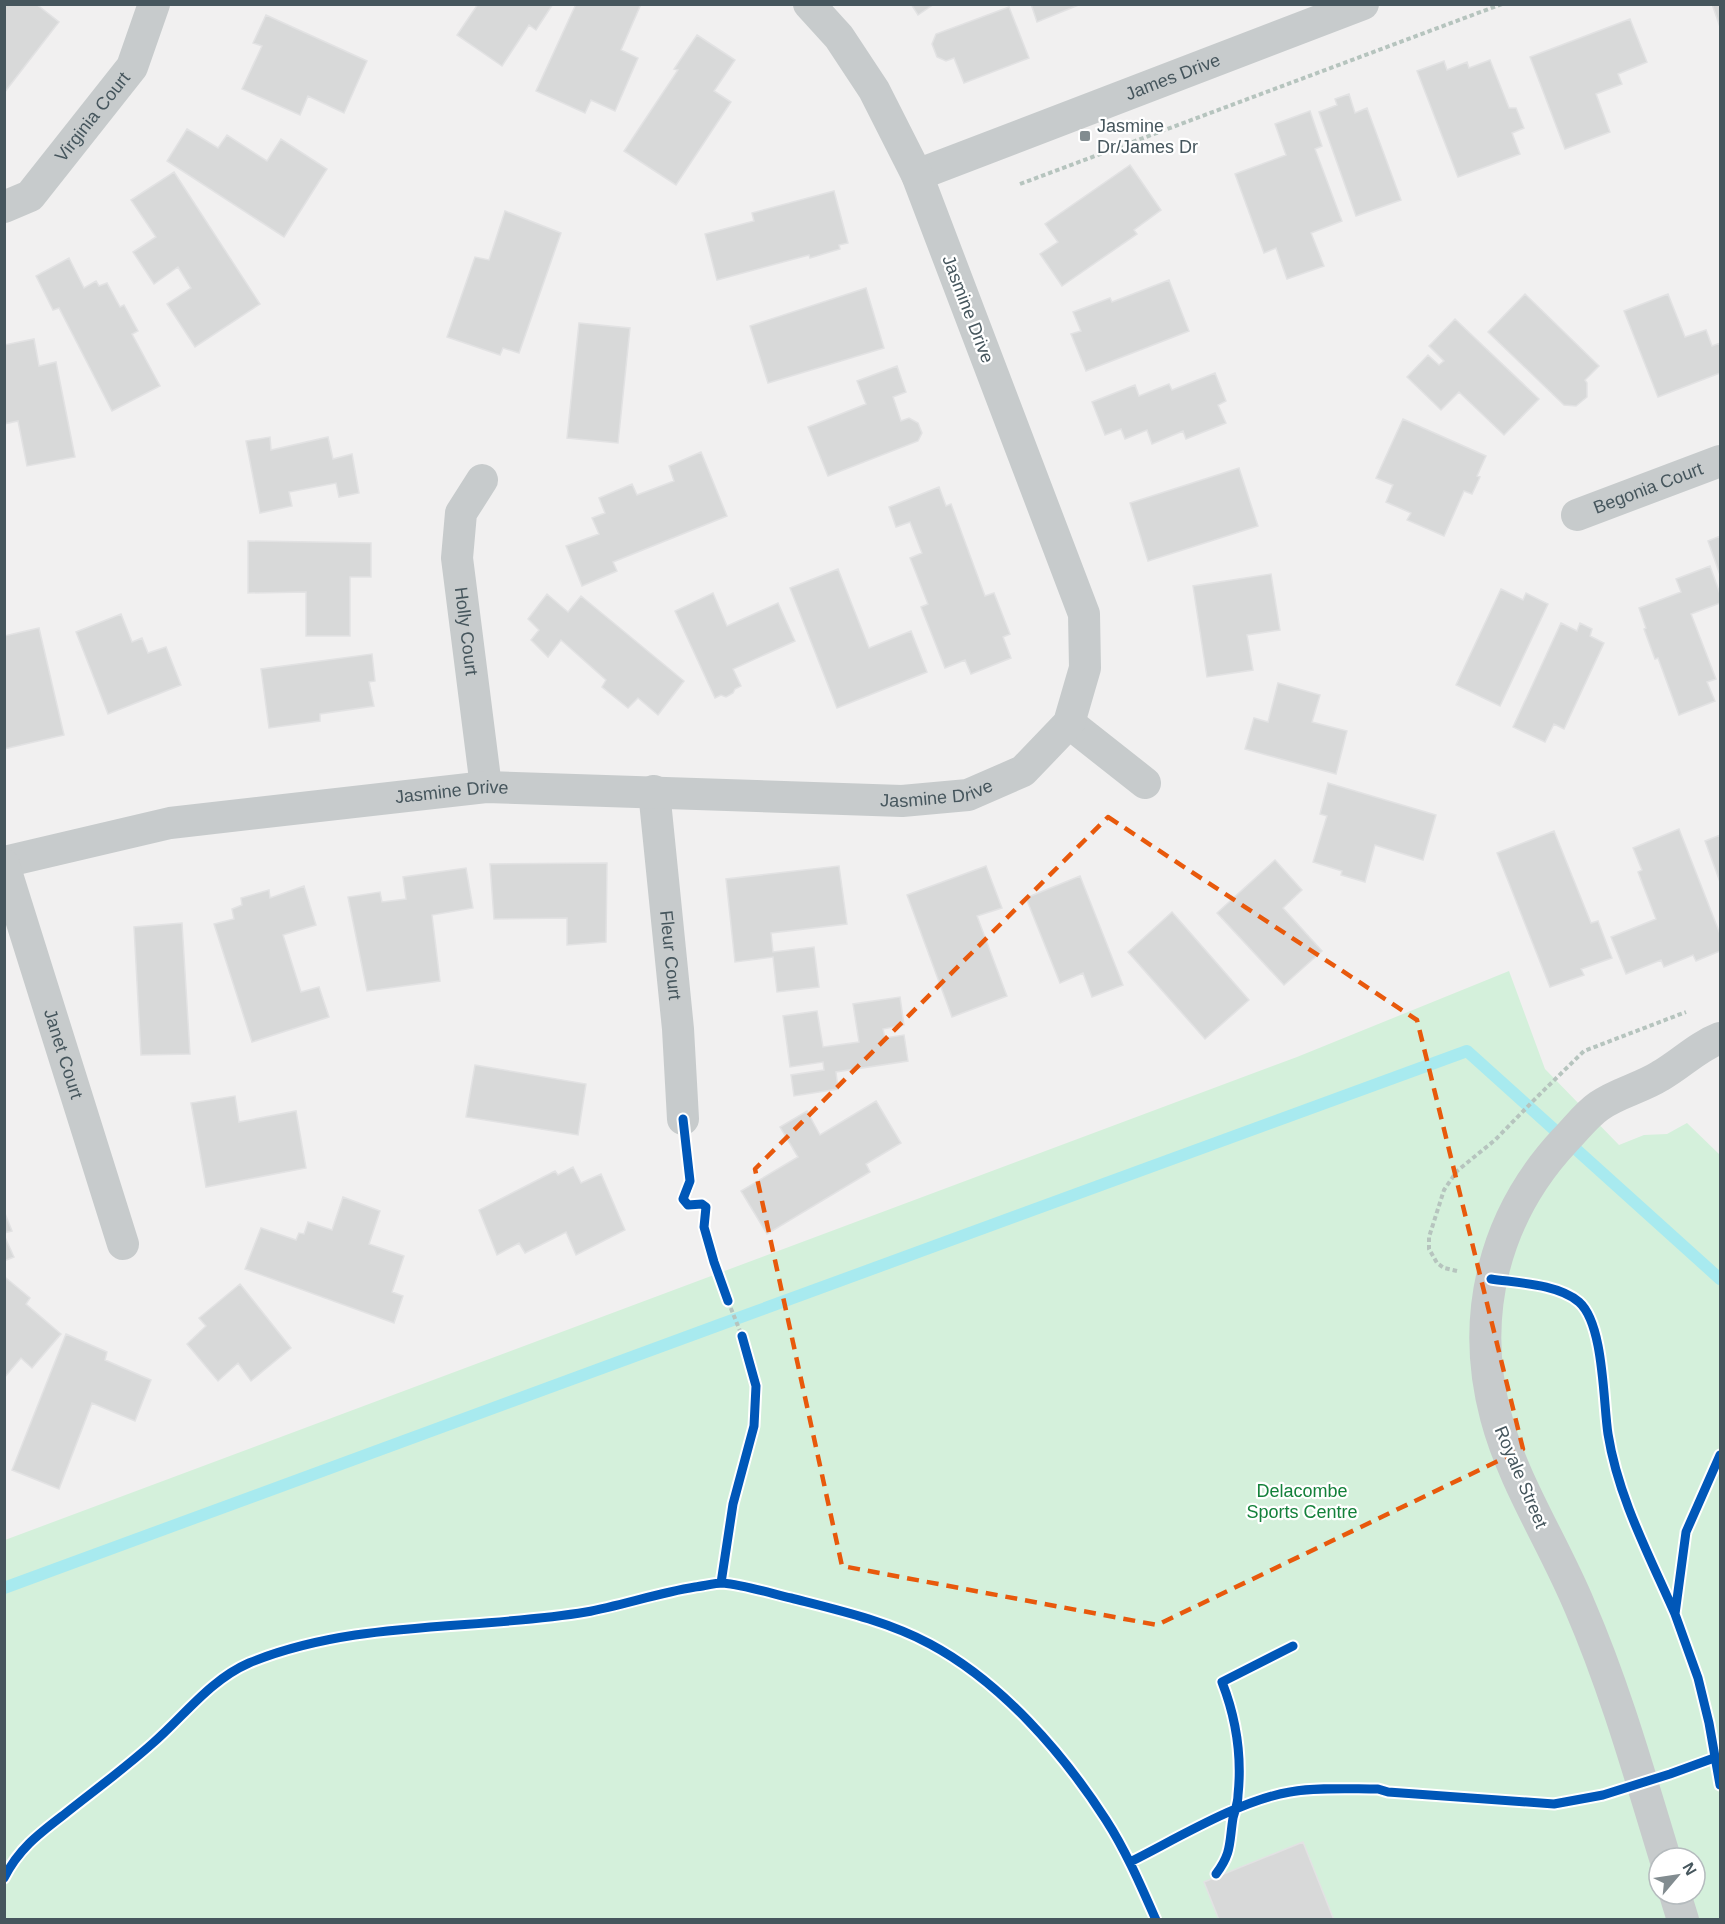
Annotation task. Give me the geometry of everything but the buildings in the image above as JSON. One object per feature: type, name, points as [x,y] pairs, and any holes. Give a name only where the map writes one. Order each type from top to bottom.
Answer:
[{"type":"street","name":"Virginia Court","points":[[4,207],[30,196],[132,67],[154,4]]},
{"type":"street","name":"Jasmine Drive","points":[[4,863],[170,823],[486,787],[902,801],[968,795],[1023,771],[1069,723],[1085,668],[1084,614],[916,175],[874,90],[839,37],[810,4]]},
{"type":"street","name":"James Drive","points":[[916,175],[1363,4]]},
{"type":"street","name":"Begonia Court","points":[[1577,514],[1720,462]]},
{"type":"street","name":"Holly Court","points":[[482,480],[461,513],[457,558],[486,787]]},
{"type":"street","points":[[1069,723],[1145,783]]},
{"type":"street","name":"Fleur Court","points":[[654,791],[678,1029],[683,1119]]},
{"type":"street","name":"Janet Court","points":[[4,863],[123,1244]]},
{"type":"street","name":"Royale Street","points":[[1661,1846],[1620,1712],[1595,1644],[1502,1436],[1486,1364],[1485,1323],[1491,1279],[1506,1230],[1532,1179],[1552,1154],[1599,1106],[1660,1076],[1695,1050],[1720,1038]]},
{"type":"path","points":[[1020,184],[1502,4]]},
{"type":"path","points":[[1642,1028],[1687,1011]]},
{"type":"path","points":[[727,1298],[743,1339]]},
{"type":"highlighted area","points":[[1108,817],[1417,1020],[1523,1449],[1157,1625],[842,1566],[755,1169]]},
{"type":"green space","name":"Delacombe Sports Centre","points":[[1509,971],[1545,1069],[1619,1145],[1644,1135],[1667,1134],[1687,1123],[1720,1155],[1720,1919],[5,1920],[5,1540],[1297,1057]]},
{"type":"waterway","points":[[4,1588],[1467,1051],[1720,1279]]},
{"type":"cycle path","points":[[683,1119],[690,1181],[683,1199],[688,1205],[702,1204],[706,1207],[704,1227],[728,1301]]},
{"type":"cycle path","points":[[1491,1279],[1537,1285],[1560,1291],[1579,1302],[1587,1313],[1598,1345],[1608,1434],[1619,1480],[1636,1526],[1675,1614]]},
{"type":"cycle path","points":[[721,1583],[733,1504],[754,1426],[756,1386],[742,1336]]},
{"type":"cycle path","points":[[1720,1455],[1686,1532],[1675,1614],[1698,1678],[1720,1785]]},
{"type":"cycle path","points":[[4,1878],[16,1858],[39,1834],[121,1770],[222,1679],[249,1663],[290,1649],[331,1639],[416,1628],[544,1618],[586,1612],[681,1590],[723,1583],[826,1607],[897,1629],[930,1644],[981,1678],[1028,1721],[1089,1795],[1120,1844],[1156,1920]]},
{"type":"cycle path","points":[[1216,1874],[1225,1860],[1229,1847],[1238,1801],[1239,1781],[1237,1738],[1222,1682],[1293,1646]]},
{"type":"cycle path","points":[[1130,1862],[1250,1803],[1301,1790],[1378,1789],[1388,1792],[1554,1804],[1603,1795],[1714,1758]]},
{"type":"place","name":"Jasmine Dr/James Dr","points":[[1085,136]]}]
